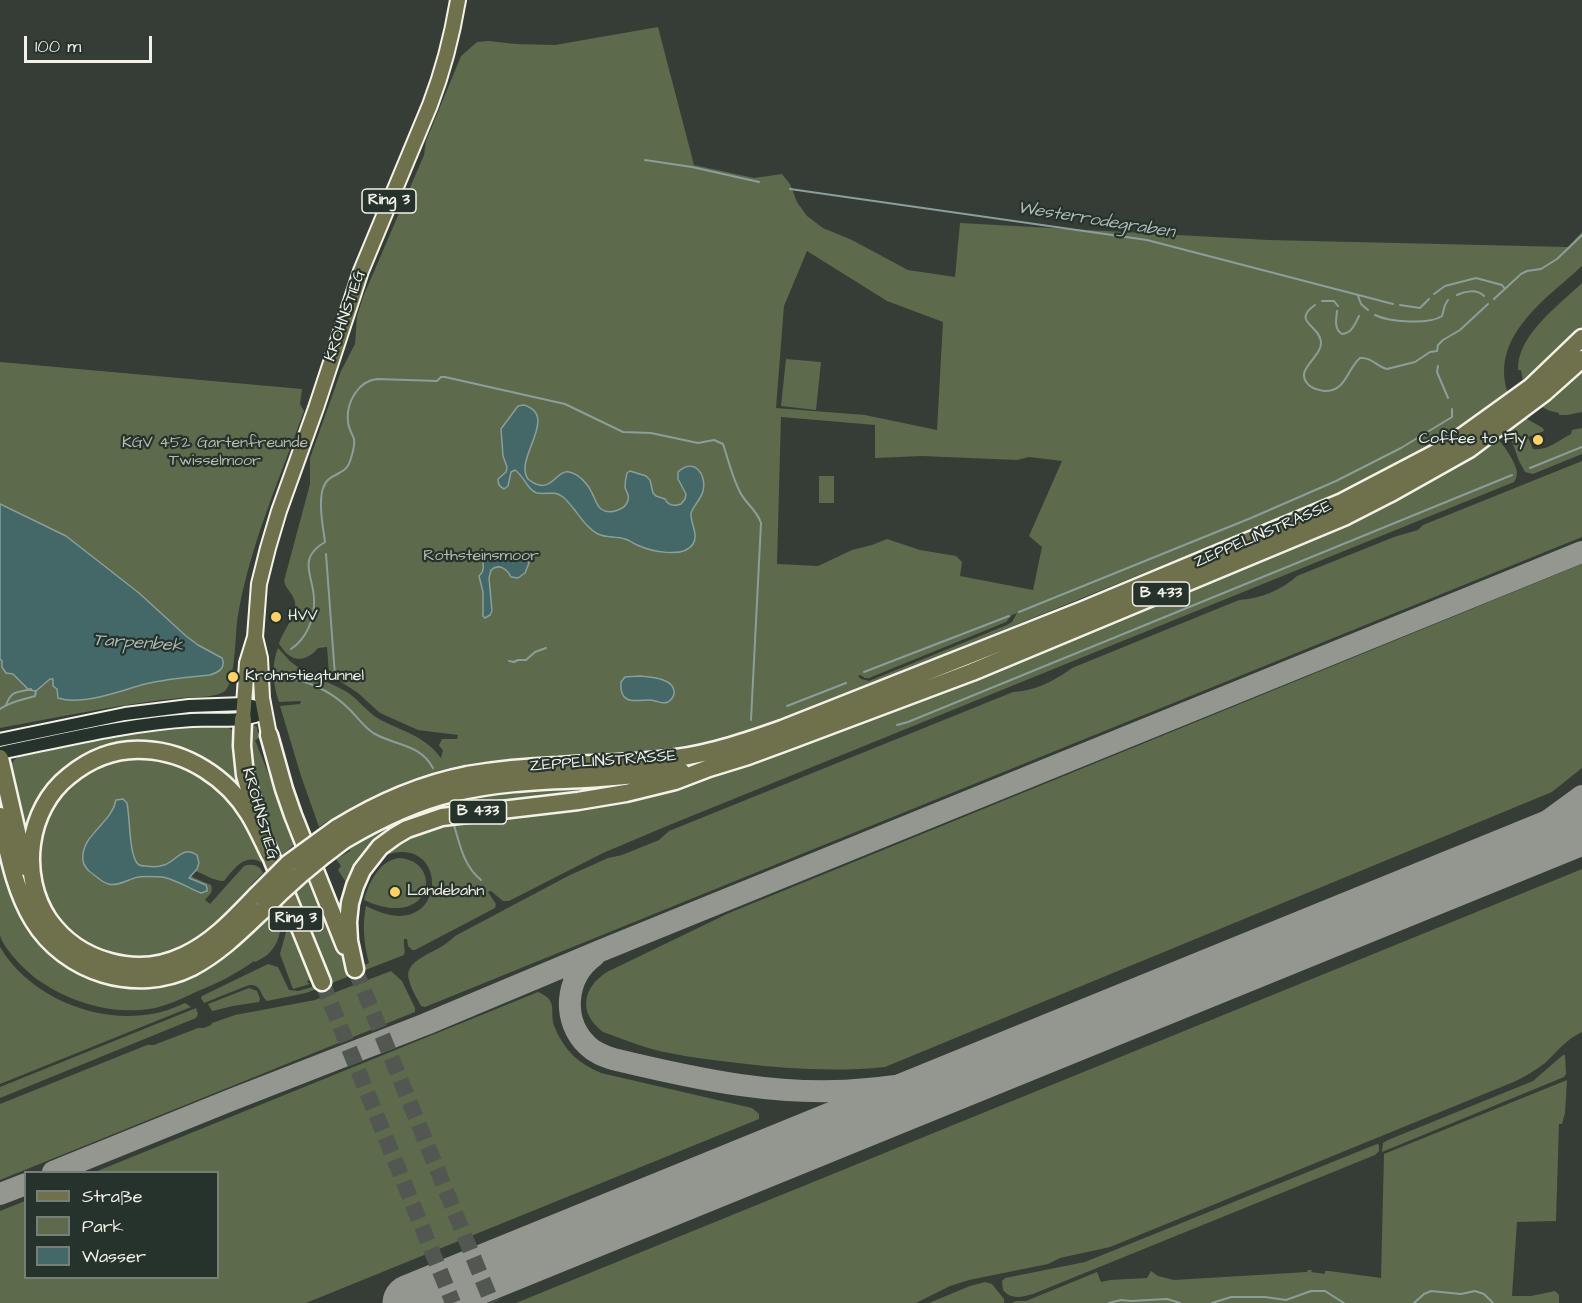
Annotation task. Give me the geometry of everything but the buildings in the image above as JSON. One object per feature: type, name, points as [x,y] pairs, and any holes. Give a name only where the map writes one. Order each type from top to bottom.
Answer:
[{"type":"highway","name":"ZEPPELINSTRASSE","points":[[340,834],[383,803],[466,776],[505,770],[635,763],[678,758],[742,743],[1083,610],[1340,503],[1449,446],[1530,387],[1582,339]]},
{"type":"highway","name":"ZEPPELINSTRASSE","points":[[709,768],[748,756],[972,672],[1346,516],[1469,449],[1545,392],[1582,359]]},
{"type":"highway","name":"KROHNSTIEG","points":[[243,712],[242,746],[245,776],[270,855],[322,982]]},
{"type":"highway","name":"KROHNSTIEG","points":[[269,735],[293,815],[355,969]]},
{"type":"highway","name":"B 433","points":[[270,855],[246,810],[232,792],[214,776],[193,763],[168,754],[143,750],[121,751],[92,760],[74,771],[58,786],[45,804],[37,822],[31,849],[38,898],[55,927],[77,947],[106,961],[136,966],[152,965],[182,957],[196,950],[288,884],[340,834],[408,807],[452,793],[516,782],[620,777],[709,768]]},
{"type":"highway","points":[[0,755],[25,870],[38,898]]},
{"type":"highway","name":"B 433","points":[[355,969],[348,930],[349,912],[355,886],[362,870],[380,847],[395,836],[442,817],[561,804],[626,793],[675,781],[709,768]]},
{"type":"highway","name":"B 433","points":[[0,816],[17,885],[32,918],[60,951],[80,965],[96,972],[118,978],[144,980],[186,970],[217,952],[259,903]]},
{"type":"main road","name":"KROHNSTIEG","points":[[243,712],[248,656],[255,637],[259,584],[279,511],[361,271],[440,79],[458,0]]},
{"type":"main road","name":"KROHNSTIEG","points":[[255,637],[269,735]]},
{"type":"main road","points":[[0,740],[144,711],[189,706],[243,712],[258,716],[265,711]]},
{"type":"main road","points":[[0,755],[146,724],[243,712]]},
{"type":"green space","name":"Rothsteinsmoor","points":[[658,27],[694,165],[754,178],[782,174],[807,216],[823,228],[852,240],[908,270],[955,277],[960,223],[1269,240],[1568,247],[1582,232],[1582,266],[1538,306],[1524,321],[1514,337],[1506,354],[1504,373],[1508,393],[1412,456],[1352,489],[1309,509],[1177,562],[1176,560],[754,730],[670,748],[461,765],[419,777],[377,794],[319,827],[280,706],[300,704],[301,701],[279,702],[275,689],[274,668],[278,648],[297,666],[347,692],[375,716],[428,744],[441,758],[443,750],[439,745],[442,739],[457,739],[458,735],[418,730],[380,713],[358,693],[329,674],[327,647],[318,648],[309,656],[298,659],[289,655],[279,644],[295,608],[292,594],[284,581],[310,484],[310,458],[341,371],[355,344],[357,316],[363,297],[424,155],[426,141],[461,56],[477,42],[555,45]],"holes":[[[807,251],[887,301],[943,322],[937,430],[865,415],[776,408],[784,306]],[[781,417],[875,425],[875,458],[922,456],[1017,460],[1029,457],[1062,461],[1029,536],[1042,547],[1033,590],[960,576],[962,562],[956,556],[920,550],[887,539],[852,550],[818,566],[777,564]],[[1017,613],[1012,622],[1007,625],[869,681],[858,676],[869,678],[1006,622]]]},
{"type":"green space","points":[[1582,283],[1582,328],[1523,382],[1521,370],[1518,370],[1524,345],[1551,311]]},
{"type":"green space","points":[[786,359],[821,362],[816,410],[781,406]]},
{"type":"green space","name":"KGV 452 Gartenfreunde Twisselmoor","points":[[0,362],[302,389],[300,404],[304,411],[266,512],[243,589],[233,667],[229,685],[225,691],[210,696],[135,704],[0,728]]},
{"type":"green space","points":[[1582,366],[1582,412],[1559,415],[1559,413],[1536,404]]},
{"type":"green space","points":[[1522,416],[1543,428],[1544,431],[1528,437],[1533,449],[1548,447],[1571,434],[1572,430],[1582,428],[1582,454],[1533,474],[1525,472],[1509,433],[1515,421]]},
{"type":"green space","points":[[1496,438],[1514,464],[1517,472],[1514,482],[667,826],[603,853],[509,901],[503,901],[491,891],[488,892],[496,904],[495,908],[415,950],[408,946],[407,939],[404,939],[404,955],[306,993],[267,1001],[256,986],[249,985],[204,1003],[201,998],[268,964],[278,967],[289,990],[298,991],[312,987],[313,983],[308,980],[310,984],[293,989],[280,954],[293,894],[311,879],[349,971],[369,963],[364,935],[366,906],[398,916],[414,913],[425,904],[431,891],[432,878],[427,865],[417,856],[403,852],[383,856],[398,841],[431,827],[686,784],[752,764],[855,724]]},
{"type":"green space","points":[[1582,461],[1582,537],[425,1007],[421,1006],[413,990],[408,973],[420,958],[455,936],[568,876],[608,858],[622,855],[659,840],[669,831],[1013,692],[1029,690],[1044,684],[1072,668],[1239,600],[1270,593],[1297,576],[1394,537],[1418,530],[1423,525]]},
{"type":"green space","points":[[819,476],[834,476],[834,503],[819,503]]},
{"type":"green space","points":[[1582,564],[1582,768],[1552,792],[885,1067],[830,1070],[793,1068],[686,1056],[652,1049],[603,1032],[590,1017],[586,1001],[588,993],[592,985],[607,972],[729,913]]},
{"type":"green space","points":[[213,724],[232,730],[237,743],[237,748],[232,749],[233,755],[238,755],[242,785],[235,787],[175,751],[82,761],[28,847],[9,769],[17,758],[30,752],[132,731]]},
{"type":"green space","points":[[249,724],[257,727],[259,738],[255,740],[296,843],[278,859],[259,807],[248,760]]},
{"type":"green space","points":[[158,756],[203,774],[236,805],[267,866],[254,860],[248,860],[238,865],[224,881],[220,881],[195,871],[197,869],[181,854],[162,866],[139,865],[132,853],[129,811],[115,807],[90,836],[106,884],[113,885],[138,877],[165,877],[201,893],[188,878],[190,876],[211,885],[211,892],[205,900],[210,904],[244,866],[255,865],[263,873],[225,917],[197,940],[166,955],[139,959],[115,956],[88,945],[63,925],[55,915],[40,883],[36,846],[59,792],[105,760]]},
{"type":"green space","points":[[665,778],[406,824],[349,887],[338,870],[341,866],[336,859],[350,851],[348,847],[351,843],[407,814],[465,798],[509,791]]},
{"type":"green space","points":[[0,835],[10,878],[79,973],[110,984],[128,987],[159,985],[266,917],[268,920],[278,909],[281,925],[277,942],[262,959],[254,961],[220,981],[155,1008],[109,1009],[79,1001],[51,988],[33,976],[16,960],[2,941],[0,935]]},
{"type":"green space","points":[[398,858],[413,861],[422,869],[426,880],[424,891],[418,901],[405,907],[387,907],[364,900],[375,874],[385,864]]},
{"type":"green space","points":[[1582,869],[1582,1032],[1566,1042],[1545,1063],[1516,1081],[1110,1247],[1060,1258],[1048,1264],[969,1280],[950,1286],[916,1303],[516,1303]]},
{"type":"green space","points":[[0,947],[14,966],[31,982],[51,996],[74,1006],[97,1013],[121,1016],[145,1015],[168,1010],[185,1003],[191,1007],[0,1084]]},
{"type":"green space","points":[[391,971],[402,981],[415,1012],[0,1180],[0,1104],[147,1045],[154,1045],[198,1028],[204,1028],[235,1015],[315,1000]]},
{"type":"green space","points":[[249,988],[257,991],[259,1002],[212,1011],[208,1004]]},
{"type":"green space","points":[[538,992],[545,995],[551,1003],[553,1022],[563,1043],[586,1065],[601,1073],[752,1108],[759,1114],[759,1119],[306,1303],[0,1303],[0,1211],[24,1201],[24,1279],[219,1279],[219,1171],[97,1171]]},
{"type":"green space","points":[[196,1008],[198,1014],[196,1018],[0,1098],[0,1087]]},
{"type":"green space","points":[[1565,1055],[1566,1074],[1564,1077],[1382,1152],[1383,1143],[1388,1140],[1533,1081]]},
{"type":"green space","points":[[1567,1080],[1565,1113],[1562,1124],[1559,1124],[1556,1221],[1517,1222],[1512,1296],[1531,1296],[1555,1291],[1559,1295],[1559,1303],[1012,1303],[1026,1301],[1097,1272],[1101,1282],[1147,1278],[1151,1271],[1158,1276],[1174,1280],[1307,1272],[1308,1270],[1325,1274],[1325,1271],[1329,1271],[1381,1278],[1384,1154]]},
{"type":"green space","points":[[1377,1144],[1379,1151],[1375,1155],[1033,1294],[1013,1296],[1003,1290],[1002,1281],[1005,1278],[1085,1262]]},
{"type":"green space","points":[[985,1282],[992,1284],[1004,1299],[1004,1303],[929,1303],[970,1286]]},
{"type":"water","points":[[524,405],[534,411],[538,418],[526,461],[525,471],[528,479],[536,484],[546,485],[565,472],[573,473],[586,483],[598,506],[604,511],[617,510],[627,504],[629,497],[625,484],[627,473],[630,471],[646,476],[650,480],[653,493],[674,505],[681,504],[686,494],[678,479],[678,472],[689,466],[698,470],[704,485],[702,494],[691,513],[695,540],[689,549],[675,552],[658,551],[625,539],[598,534],[563,497],[550,493],[537,493],[515,470],[511,472],[508,486],[504,489],[501,487],[498,479],[506,472],[507,467],[503,456],[501,429],[518,406]]},
{"type":"water","points":[[0,504],[66,536],[139,593],[186,636],[222,658],[221,669],[210,675],[153,682],[101,697],[78,700],[58,698],[53,679],[36,691],[29,690],[13,674],[6,673],[0,659]]},
{"type":"water","points":[[485,551],[505,558],[519,555],[529,563],[525,573],[518,578],[511,577],[505,569],[500,567],[491,570],[489,578],[492,611],[485,618],[479,576],[483,570],[482,556]]},
{"type":"water","points":[[640,676],[667,682],[674,689],[672,698],[664,703],[653,700],[634,701],[626,698],[621,690],[621,682],[625,677]]},
{"type":"water","points":[[123,799],[127,803],[132,851],[138,864],[160,866],[169,863],[183,853],[192,852],[197,855],[199,863],[189,878],[206,885],[207,891],[201,893],[162,877],[141,877],[108,884],[87,869],[83,859],[85,846],[110,815],[116,800]]},
{"type":"waterway","points":[[645,160],[692,167],[759,182]]},
{"type":"waterway","name":"Westerrodegraben","points":[[790,189],[1147,240],[1393,304]]},
{"type":"waterway","points":[[1494,299],[1521,274],[1541,269],[1557,259],[1582,235]]},
{"type":"waterway","name":"Westerrodegraben","points":[[1434,294],[1445,286],[1476,278],[1502,285],[1505,289]]},
{"type":"waterway","points":[[1457,295],[1471,291],[1484,296]]},
{"type":"waterway","points":[[1358,296],[1361,304],[1368,310]]},
{"type":"waterway","name":"Westerrodegraben","points":[[1400,305],[1420,308],[1429,299]]},
{"type":"waterway","points":[[1375,315],[1399,321],[1428,321],[1442,316],[1448,300]]},
{"type":"waterway","points":[[1322,301],[1334,301],[1338,306]]},
{"type":"waterway","points":[[1437,351],[1438,345],[1443,340],[1460,330],[1488,304]]},
{"type":"waterway","points":[[1315,305],[1308,311],[1306,320],[1316,331],[1321,342],[1318,353],[1304,373],[1308,385],[1314,388],[1324,391],[1337,388],[1360,358],[1368,359],[1387,369],[1415,362],[1430,352],[1437,351]]},
{"type":"waterway","points":[[1337,311],[1337,327],[1342,334],[1351,330],[1359,316]]},
{"type":"waterway","points":[[1438,366],[1437,372],[1448,398]]},
{"type":"waterway","points":[[291,649],[305,634],[313,614],[314,600],[309,561],[316,548],[325,542],[321,509],[322,491],[329,479],[345,469],[354,446],[348,414],[351,400],[359,388],[377,379],[437,381],[445,377],[565,404],[623,432],[651,433],[698,443],[714,440],[723,444],[739,490],[761,523],[751,720]]},
{"type":"waterway","points":[[1019,612],[1336,481],[1401,448],[1452,417],[1452,409]]},
{"type":"waterway","points":[[1530,468],[1582,447]]},
{"type":"waterway","points":[[897,725],[1512,475]]},
{"type":"waterway","points":[[326,554],[335,676]]},
{"type":"waterway","points":[[864,672],[1009,616]]},
{"type":"waterway","points":[[509,661],[526,660],[535,652],[546,648]]},
{"type":"waterway","name":"Tarpenbek","points":[[295,679],[330,694],[371,731],[422,754],[433,768]]},
{"type":"waterway","points":[[787,706],[846,683]]},
{"type":"waterway","points":[[6,705],[13,694],[31,689]]},
{"type":"waterway","name":"Tarpenbek","points":[[0,709],[12,702],[35,696],[36,691]]},
{"type":"waterway","name":"Tarpenbek","points":[[454,825],[467,862],[481,880]]},
{"type":"waterway","name":"Tarpenbek","points":[[1212,1303],[1231,1297],[1265,1297],[1286,1300],[1311,1291],[1325,1291],[1344,1303]]},
{"type":"waterway","name":"Tarpenbek","points":[[1414,1303],[1431,1291],[1461,1294],[1475,1291],[1484,1294],[1493,1303]]},
{"type":"waterway","name":"Tarpenbek","points":[[1109,1303],[1121,1300],[1167,1299],[1180,1303]]},
{"type":"taxiway","points":[[55,1171],[426,1024],[600,951],[1582,552]]},
{"type":"taxiway","points":[[1422,891],[1505,849],[1582,796]]},
{"type":"taxiway","points":[[594,956],[577,975],[572,987],[570,1012],[579,1036],[588,1046],[613,1059],[739,1085],[771,1089],[836,1091],[922,1082],[1011,1058]]},
{"type":"taxiway","points":[[0,1194],[24,1185]]},
{"type":"runway","points":[[411,1303],[1582,826]]},
{"type":"tunnel","points":[[355,969],[492,1303]]},
{"type":"tunnel","points":[[322,982],[453,1303]]},
{"type":"place","name":"Coffee to Fly","points":[[1538,440]]},
{"type":"place","name":"HVV","points":[[276,617]]},
{"type":"place","name":"Krohnstiegtunnel","points":[[233,677]]},
{"type":"place","name":"Landebahn","points":[[395,892]]}]
